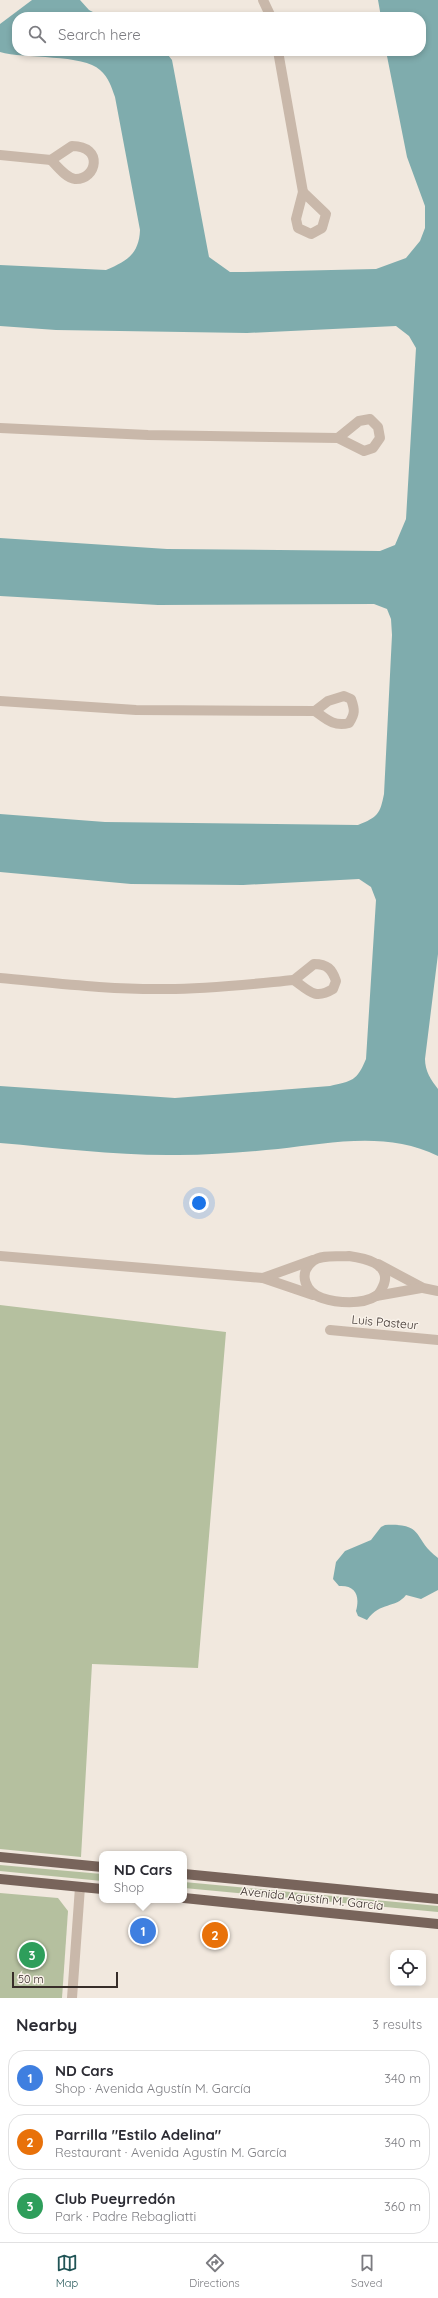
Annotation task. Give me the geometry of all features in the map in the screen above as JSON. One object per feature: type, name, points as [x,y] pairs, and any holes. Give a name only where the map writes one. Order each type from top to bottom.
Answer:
[{"type":"main road","points":[[0,1857],[99,1866]]},
{"type":"main road","name":"Avenida Agustín M. García","points":[[187,1874],[438,1899]]},
{"type":"main road","points":[[0,1879],[99,1889]]},
{"type":"main road","name":"Avenida Agustín M. García","points":[[187,1898],[438,1924]]},
{"type":"street","points":[[264,0],[269,12]]},
{"type":"street","points":[[279,56],[303,192]]},
{"type":"street","points":[[0,155],[51,160]]},
{"type":"street","points":[[0,428],[148,435],[338,438]]},
{"type":"street","points":[[0,701],[136,710],[315,711]]},
{"type":"street","points":[[0,978],[85,985],[165,989],[203,988],[294,980]]},
{"type":"street","points":[[0,1256],[263,1278],[327,1299],[355,1302],[376,1296],[422,1288]]},
{"type":"street","points":[[263,1278],[313,1260],[325,1257],[349,1256],[375,1262],[422,1288],[438,1291]]},
{"type":"street","points":[[313,1260],[306,1270],[304,1278],[307,1287],[313,1295]]},
{"type":"street","points":[[375,1262],[382,1269],[385,1280],[382,1290],[376,1296]]},
{"type":"street","name":"Luis Pasteur","points":[[330,1330],[438,1340]]},
{"type":"street","points":[[72,1998],[80,1887]]},
{"type":"green space","points":[[0,1305],[226,1332],[198,1668],[92,1664],[81,1857],[0,1849]]},
{"type":"green space","points":[[0,1865],[99,1874],[99,1881],[0,1871]]},
{"type":"green space","points":[[187,1882],[438,1906],[438,1912],[187,1888]]},
{"type":"green space","points":[[0,1893],[58,1898],[68,1911],[62,1998],[0,1998]]},
{"type":"water","points":[[32,0],[80,0],[89,10],[93,12],[16,12]]},
{"type":"water","points":[[378,0],[438,0],[438,954],[425,1059],[429,1075],[438,1089],[438,1156],[419,1148],[379,1141],[338,1142],[278,1149],[215,1154],[178,1155],[111,1153],[0,1143],[0,1086],[175,1098],[330,1086],[349,1081],[360,1072],[366,1059],[376,900],[371,887],[359,879],[243,885],[131,884],[0,872],[0,814],[105,822],[358,825],[370,820],[377,814],[384,794],[392,635],[391,619],[387,609],[374,604],[158,605],[0,596],[0,538],[167,549],[380,551],[395,545],[406,519],[416,348],[409,336],[396,326],[247,333],[56,330],[0,326],[0,265],[106,270],[126,260],[134,251],[139,238],[140,230],[115,97],[106,76],[100,70],[81,61],[34,56],[169,56],[172,60],[209,257],[230,272],[376,269],[406,258],[420,241],[425,228],[425,206],[407,157],[387,56],[426,56],[426,12],[380,12]]},
{"type":"water","points":[[12,15],[12,54],[0,52],[0,24]]},
{"type":"water","points":[[385,1525],[398,1525],[413,1530],[430,1551],[438,1558],[438,1590],[421,1599],[406,1595],[397,1602],[377,1610],[367,1620],[358,1616],[356,1611],[357,1596],[355,1592],[349,1587],[339,1586],[333,1579],[336,1562],[345,1551],[371,1540],[381,1527]]},
{"type":"place","name":"ND Cars","points":[[143,1931]]},
{"type":"place","name":"Parrilla \"Estilo Adelina\"","points":[[215,1935]]},
{"type":"place","name":"Club Pueyrredón","points":[[32,1955]]}]
